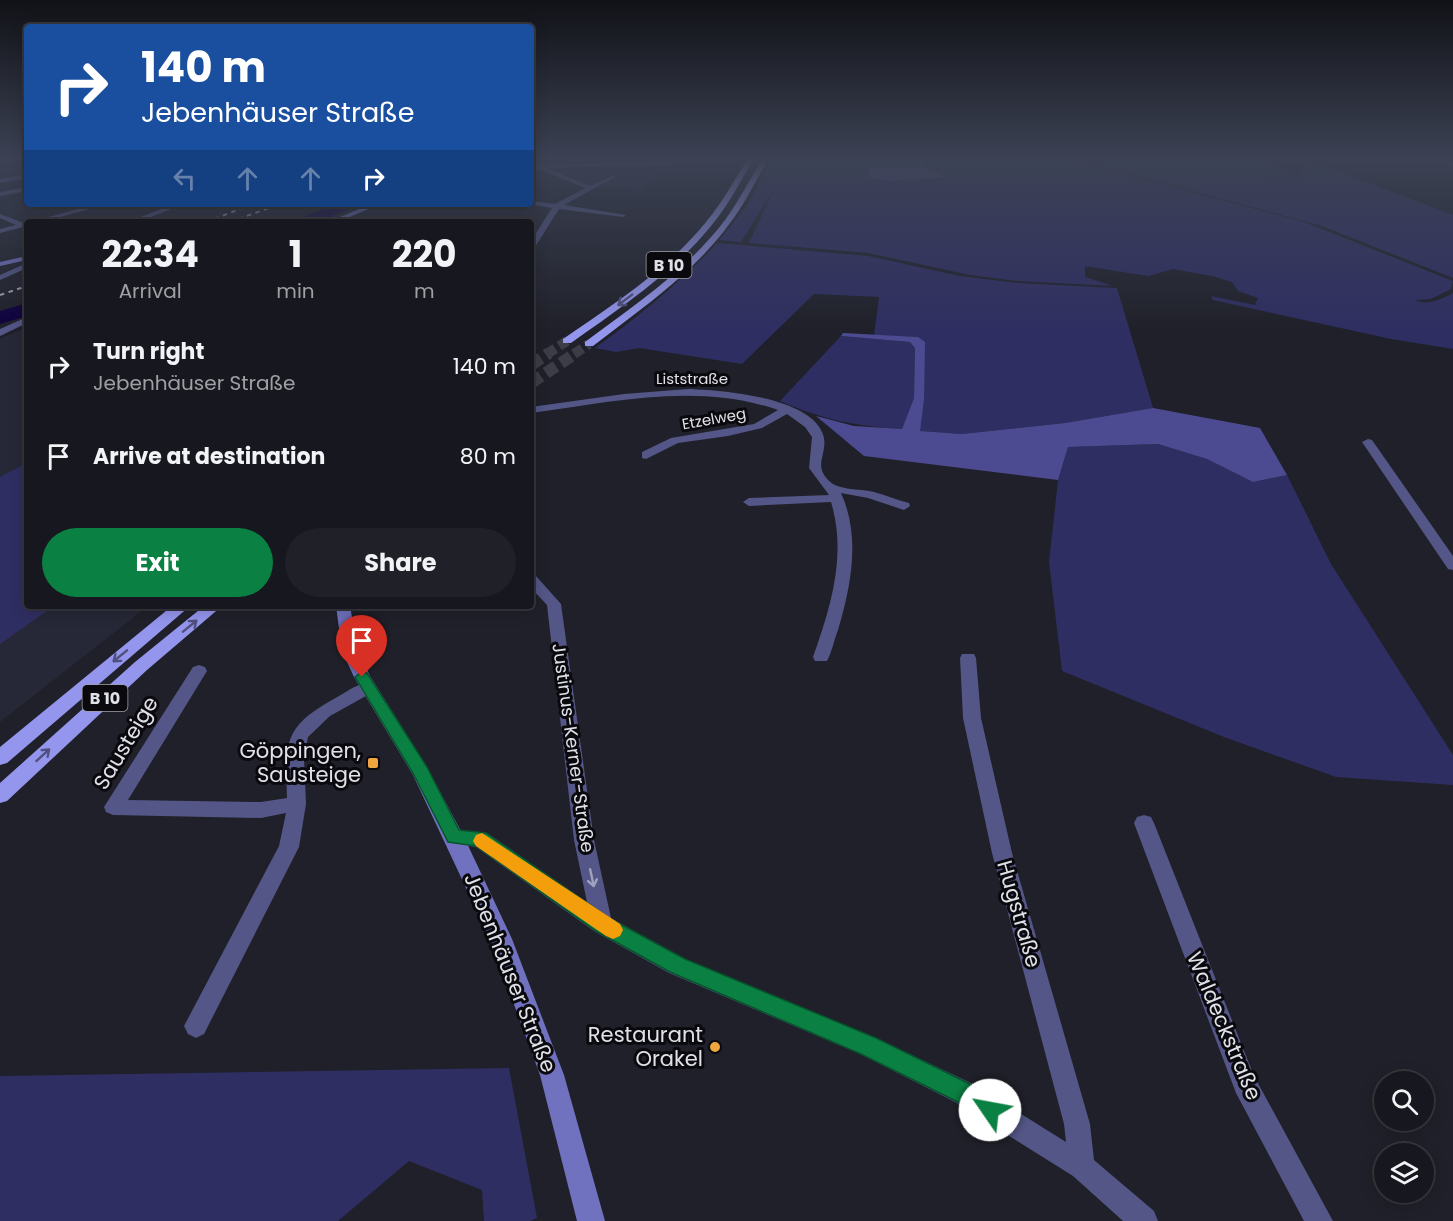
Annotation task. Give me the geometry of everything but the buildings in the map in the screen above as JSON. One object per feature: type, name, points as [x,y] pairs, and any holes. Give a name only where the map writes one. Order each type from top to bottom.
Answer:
[{"type":"highway","name":"B 10","points":[[567,341],[657,276],[681,254],[714,217]]},
{"type":"highway","name":"B 10","points":[[589,344],[675,278],[703,251],[730,217]]},
{"type":"highway","name":"B 10","points":[[0,758],[178,609]]},
{"type":"highway","name":"B 10","points":[[0,795],[141,666],[210,609]]},
{"type":"main road","points":[[0,264],[24,259]]},
{"type":"main road","name":"Jebenhäuser Straße","points":[[343,609],[350,651],[367,688],[421,772],[501,939],[552,1075],[591,1221]]},
{"type":"street","points":[[3,217],[24,224]]},
{"type":"street","points":[[534,242],[550,217]]},
{"type":"street","points":[[0,231],[24,224]]},
{"type":"street","points":[[0,278],[24,266]]},
{"type":"street","points":[[0,333],[24,321]]},
{"type":"street","name":"Liststraße","points":[[534,410],[691,392],[722,393],[758,399],[804,420],[818,436],[815,468],[834,493],[845,538],[844,574],[838,605],[821,657]]},
{"type":"street","name":"Etzelweg","points":[[646,455],[675,440],[728,433],[758,426],[786,410]]},
{"type":"street","points":[[1368,442],[1453,566]]},
{"type":"street","points":[[749,502],[834,493],[870,495],[904,506]]},
{"type":"street","name":"Justinus-Kerner-Straße","points":[[534,582],[554,604],[584,840],[602,924]]},
{"type":"street","name":"Hugstraße","points":[[968,658],[972,718],[1002,853],[1077,1124],[1082,1167]]},
{"type":"street","name":"Sausteige","points":[[199,671],[113,807],[261,810],[297,804]]},
{"type":"street","points":[[196,1026],[289,847],[297,804],[295,758],[300,734],[324,712],[367,688]]},
{"type":"street","name":"Waldeckstraße","points":[[1144,824],[1245,1084],[1319,1221]]},
{"type":"street","points":[[454,837],[480,839],[602,924],[677,966],[868,1046],[964,1093],[1082,1167],[1144,1221]]},
{"type":"shaded area","points":[[738,217],[757,217],[741,242],[719,240]]},
{"type":"shaded area","points":[[761,217],[1285,217],[1304,222],[1453,281],[1451,289],[1431,299],[1415,300],[1429,302],[1453,293],[1453,349],[1391,339],[1213,300],[1211,296],[1255,305],[1258,298],[1238,291],[1232,282],[1173,269],[1148,276],[1085,266],[1085,277],[1113,286],[1017,281],[970,275],[868,253],[749,243]]},
{"type":"shaded area","points":[[1289,217],[1453,217],[1453,278],[1322,226]]},
{"type":"shaded area","points":[[717,243],[868,256],[960,276],[1018,283],[1117,288],[1153,408],[1065,423],[962,434],[919,431],[924,400],[918,337],[874,335],[879,297],[814,294],[742,364],[639,348],[616,352],[595,348],[659,298]]},
{"type":"shaded area","points":[[24,328],[24,609],[144,609],[0,722],[0,339]]},
{"type":"shaded area","points":[[843,333],[918,337],[925,342],[924,400],[920,431],[962,434],[1065,423],[1153,408],[1260,428],[1287,475],[1253,482],[1207,459],[1158,444],[1068,447],[1058,480],[864,456],[816,416],[854,426],[902,429],[914,398],[915,348],[910,342],[841,336]]},
{"type":"shaded area","points":[[841,336],[910,342],[915,348],[914,398],[902,429],[840,421],[780,401]]},
{"type":"shaded area","points":[[1158,444],[1207,459],[1253,482],[1287,475],[1331,564],[1453,755],[1453,785],[1336,777],[1224,737],[1062,671],[1049,562],[1058,480],[1068,447]]},
{"type":"shaded area","points":[[24,465],[24,609],[50,609],[0,644],[0,477]]},
{"type":"shaded area","points":[[509,1068],[537,1218],[530,1221],[484,1221],[482,1190],[409,1161],[338,1221],[0,1221],[0,1076]]},
{"type":"waterway","points":[[312,219],[317,217]]},
{"type":"waterway","points":[[0,318],[24,310]]},
{"type":"tunnel","points":[[547,354],[567,341]]},
{"type":"tunnel","points":[[574,354],[589,344]]},
{"type":"tunnel","points":[[534,363],[549,353]]},
{"type":"tunnel","points":[[534,381],[576,353]]},
{"type":"railway","points":[[214,219],[219,217]]},
{"type":"railway","points":[[238,219],[244,217]]},
{"type":"railway","points":[[0,295],[24,287]]},
{"type":"slow traffic","points":[[482,841],[613,930]]},
{"type":"place","name":"Göppingen, Sausteige","points":[[373,763]]},
{"type":"place","name":"Restaurant Orakel","points":[[715,1047]]},
{"type":"route","points":[[362,677],[392,729],[421,772],[454,837],[480,839],[602,924],[677,966],[868,1046],[964,1093],[990,1110]]}]
